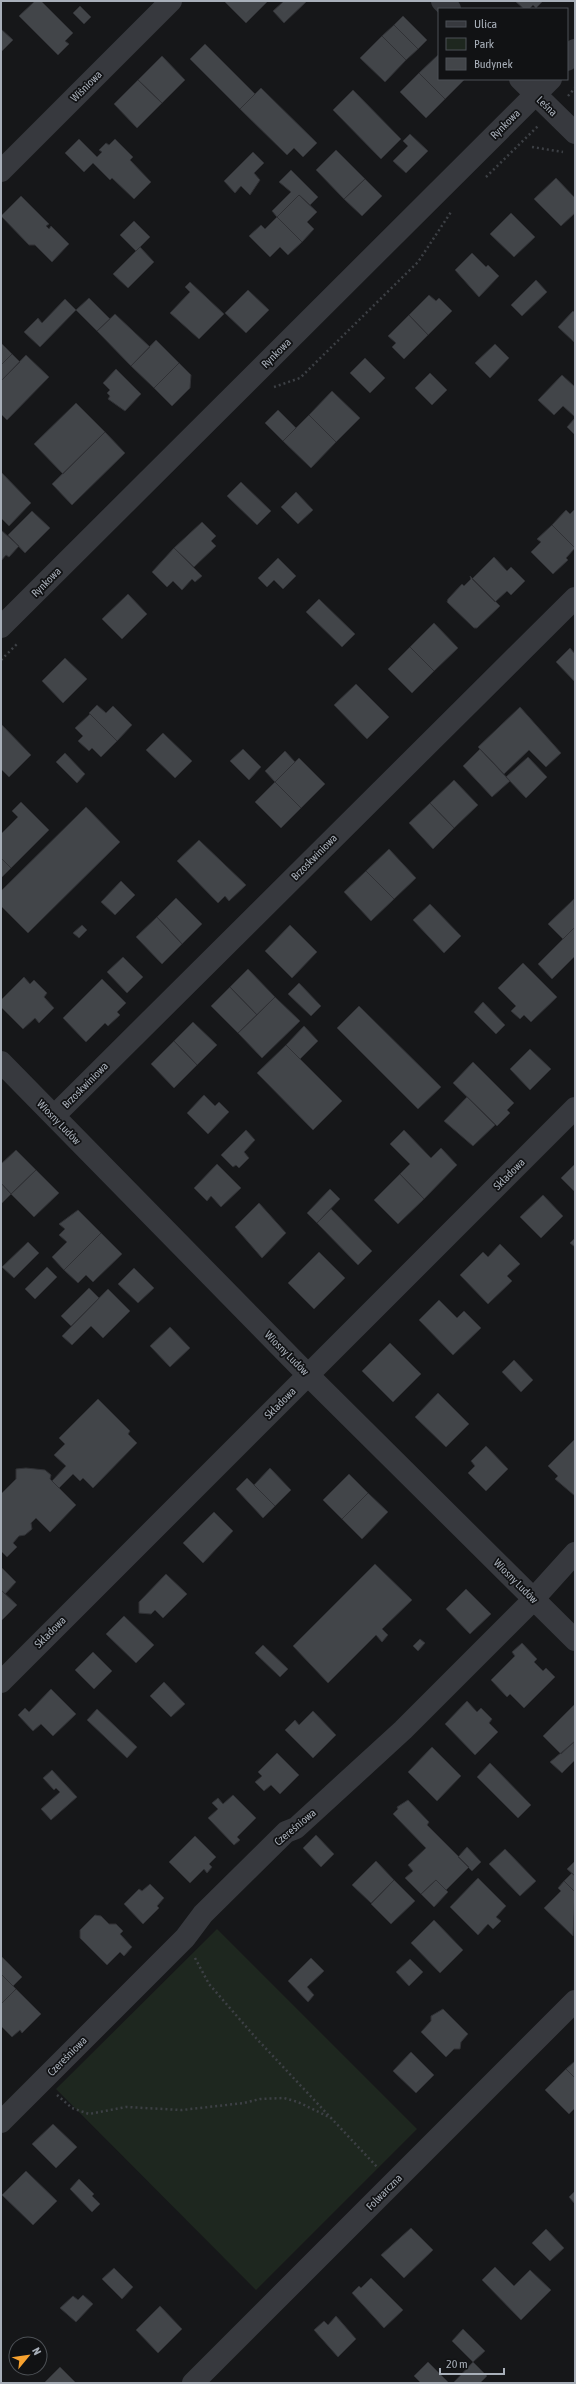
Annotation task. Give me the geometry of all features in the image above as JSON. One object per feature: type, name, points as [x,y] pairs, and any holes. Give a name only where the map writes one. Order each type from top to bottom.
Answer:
[{"type":"street","name":"Wiśniowa","points":[[1,171],[171,1]]},
{"type":"street","points":[[568,59],[575,50]]},
{"type":"street","name":"Leśna","points":[[521,80],[536,94],[571,143]]},
{"type":"street","name":"Rynkowa","points":[[1,627],[550,80]]},
{"type":"street","name":"Brzoskwiniowa","points":[[54,1116],[575,598]]},
{"type":"street","name":"Wiosny Ludów","points":[[1,1062],[308,1375],[575,1640]]},
{"type":"street","name":"Składowa","points":[[1,1682],[575,1108]]},
{"type":"street","name":"Czereśniowa","points":[[1,2122],[185,1938],[203,1914],[286,1832],[296,1828],[403,1730],[533,1598],[575,1553]]},
{"type":"street","name":"Folwarczna","points":[[193,2383],[575,2001]]},
{"type":"path","points":[[566,98],[575,88]]},
{"type":"path","points":[[482,182],[542,122]]},
{"type":"path","points":[[532,147],[571,143]]},
{"type":"path","points":[[269,392],[275,386],[300,378],[418,262],[455,208]]},
{"type":"path","points":[[1,660],[23,638]]},
{"type":"path","points":[[185,1938],[209,1984],[381,2171]]},
{"type":"path","points":[[40,2083],[72,2108],[89,2114],[126,2107],[182,2110],[244,2103],[260,2099],[284,2098],[298,2102],[332,2118]]},
{"type":"green space","points":[[217,1929],[417,2129],[256,2290],[56,2089]]},
{"type":"building","points":[[35,1],[41,1],[73,33],[65,41],[69,44],[58,55],[19,16]]},
{"type":"building","points":[[224,1],[265,1],[267,2],[246,23]]},
{"type":"building","points":[[284,1],[307,1],[284,23],[273,11]]},
{"type":"building","points":[[515,1],[543,1],[536,8],[533,5],[530,8],[523,8]]},
{"type":"building","points":[[80,6],[91,17],[84,24],[73,13]]},
{"type":"building","points":[[403,16],[427,40],[418,49],[394,25]]},
{"type":"building","points":[[394,25],[418,49],[406,60],[382,36]]},
{"type":"building","points":[[1,29],[13,40],[1,52]]},
{"type":"building","points":[[382,36],[406,60],[385,82],[360,58]]},
{"type":"building","points":[[205,44],[255,94],[240,109],[190,59]]},
{"type":"building","points":[[438,55],[438,80],[464,80],[445,99],[419,73]]},
{"type":"building","points":[[162,56],[185,80],[162,103],[138,80]]},
{"type":"building","points":[[419,73],[445,99],[426,118],[400,92]]},
{"type":"building","points":[[138,80],[162,103],[137,128],[114,104]]},
{"type":"building","points":[[261,88],[317,143],[303,157],[294,148],[287,155],[240,109]]},
{"type":"building","points":[[353,90],[401,139],[381,159],[333,110]]},
{"type":"building","points":[[410,134],[428,151],[406,173],[393,161],[408,146],[403,141]]},
{"type":"building","points":[[79,139],[97,157],[102,152],[99,150],[106,143],[109,145],[115,139],[133,157],[130,160],[151,182],[134,199],[112,178],[110,180],[93,163],[84,172],[65,153]]},
{"type":"building","points":[[336,150],[365,179],[344,199],[316,170]]},
{"type":"building","points":[[253,152],[264,163],[254,173],[260,180],[250,195],[241,186],[235,193],[224,181]]},
{"type":"building","points":[[291,170],[318,197],[310,205],[299,195],[277,217],[272,211],[291,192],[279,182]]},
{"type":"building","points":[[556,178],[575,198],[575,213],[561,226],[534,199]]},
{"type":"building","points":[[365,179],[382,196],[362,216],[344,199]]},
{"type":"building","points":[[299,195],[317,212],[307,222],[314,229],[302,242],[277,217]]},
{"type":"building","points":[[21,196],[49,224],[46,226],[49,229],[51,226],[69,244],[52,262],[35,245],[29,245],[1,216]]},
{"type":"building","points":[[511,213],[535,237],[514,257],[490,234]]},
{"type":"building","points":[[277,217],[302,242],[288,255],[280,247],[270,257],[249,236],[261,225],[265,229]]},
{"type":"building","points":[[134,221],[150,237],[136,251],[120,235]]},
{"type":"building","points":[[140,247],[154,262],[128,288],[113,274]]},
{"type":"building","points":[[472,253],[486,267],[488,265],[499,276],[479,297],[455,270]]},
{"type":"building","points":[[536,280],[547,292],[522,316],[511,305]]},
{"type":"building","points":[[190,282],[224,314],[199,339],[170,313],[190,292],[185,287]]},
{"type":"building","points":[[248,290],[269,310],[246,333],[225,313]]},
{"type":"building","points":[[429,295],[436,301],[439,298],[452,311],[428,335],[409,315]]},
{"type":"building","points":[[89,298],[110,319],[97,331],[76,310]]},
{"type":"building","points":[[65,299],[76,310],[40,347],[24,332],[38,318],[42,323]]},
{"type":"building","points":[[573,311],[575,313],[574,342],[558,327]]},
{"type":"building","points":[[115,314],[150,347],[131,366],[97,331]]},
{"type":"building","points":[[409,315],[428,335],[404,359],[392,347],[396,343],[388,336]]},
{"type":"building","points":[[156,340],[179,363],[154,388],[131,366]]},
{"type":"building","points":[[1,343],[12,354],[1,365]]},
{"type":"building","points":[[495,344],[509,358],[490,378],[475,363]]},
{"type":"building","points":[[12,354],[20,362],[1,381],[1,365]]},
{"type":"building","points":[[26,355],[49,377],[7,420],[1,414],[1,381]]},
{"type":"building","points":[[365,358],[385,378],[370,393],[350,373]]},
{"type":"building","points":[[179,363],[191,375],[190,388],[172,406],[154,388]]},
{"type":"building","points":[[116,369],[141,394],[125,411],[108,399],[110,396],[107,393],[110,390],[103,383]]},
{"type":"building","points":[[430,373],[447,390],[432,405],[415,388]]},
{"type":"building","points":[[562,375],[575,387],[575,417],[563,406],[554,415],[538,400]]},
{"type":"building","points":[[332,391],[360,418],[336,442],[309,415]]},
{"type":"building","points":[[76,403],[105,432],[63,474],[34,444]]},
{"type":"building","points":[[278,410],[296,428],[283,441],[265,423]]},
{"type":"building","points":[[309,415],[336,442],[311,468],[283,441]]},
{"type":"building","points":[[575,418],[575,435],[567,427]]},
{"type":"building","points":[[105,432],[125,453],[72,505],[52,484]]},
{"type":"building","points":[[1,472],[31,503],[9,526],[1,518]]},
{"type":"building","points":[[241,482],[271,511],[257,525],[227,496]]},
{"type":"building","points":[[296,492],[313,510],[298,524],[281,507]]},
{"type":"building","points":[[575,509],[575,548],[552,525],[566,510],[570,514]]},
{"type":"building","points":[[32,511],[50,528],[25,553],[8,535]]},
{"type":"building","points":[[202,522],[216,536],[211,541],[216,546],[194,567],[174,548]]},
{"type":"building","points":[[552,525],[575,548],[566,558],[568,560],[553,574],[531,552],[541,542],[537,539]]},
{"type":"building","points":[[1,530],[19,546],[9,557],[6,555],[1,561]]},
{"type":"building","points":[[174,548],[202,576],[195,582],[192,579],[182,590],[173,581],[167,587],[152,572]]},
{"type":"building","points":[[494,557],[507,571],[511,567],[525,581],[511,595],[507,591],[495,602],[472,579]]},
{"type":"building","points":[[278,558],[296,576],[283,589],[274,580],[267,587],[258,578]]},
{"type":"building","points":[[470,576],[500,606],[477,628],[474,628],[447,602],[462,584],[464,586],[471,579]]},
{"type":"building","points":[[128,594],[147,614],[122,639],[102,619]]},
{"type":"building","points":[[319,599],[355,634],[342,647],[306,612]]},
{"type":"building","points":[[434,623],[458,648],[434,671],[410,647]]},
{"type":"building","points":[[410,647],[434,671],[412,693],[388,669]]},
{"type":"building","points":[[570,648],[575,654],[575,682],[556,662]]},
{"type":"building","points":[[65,658],[87,679],[63,703],[42,681]]},
{"type":"building","points":[[356,684],[389,717],[367,739],[334,705]]},
{"type":"building","points":[[97,705],[106,713],[113,706],[132,725],[117,741],[89,713]]},
{"type":"building","points":[[520,707],[561,753],[546,767],[529,750],[504,774],[478,747]]},
{"type":"building","points":[[90,714],[117,741],[101,757],[92,748],[89,751],[78,741],[83,736],[75,728]]},
{"type":"building","points":[[1,724],[31,755],[9,777],[1,769]]},
{"type":"building","points":[[163,733],[192,761],[175,778],[146,750]]},
{"type":"building","points":[[243,749],[261,767],[249,780],[230,761]]},
{"type":"building","points":[[480,749],[510,781],[492,797],[463,766]]},
{"type":"building","points":[[285,751],[295,762],[275,782],[265,771]]},
{"type":"building","points":[[65,753],[85,774],[77,783],[56,762]]},
{"type":"building","points":[[528,757],[547,777],[526,798],[506,777]]},
{"type":"building","points":[[299,758],[325,784],[301,808],[275,782]]},
{"type":"building","points":[[454,780],[478,805],[454,828],[430,803]]},
{"type":"building","points":[[275,782],[301,808],[281,828],[255,802]]},
{"type":"building","points":[[21,802],[49,830],[11,868],[1,858],[1,834],[18,817],[12,811]]},
{"type":"building","points":[[430,803],[454,828],[433,849],[409,823]]},
{"type":"building","points":[[86,807],[120,842],[28,933],[1,906],[1,891]]},
{"type":"building","points":[[199,840],[246,885],[229,901],[225,896],[218,903],[177,861]]},
{"type":"building","points":[[389,849],[416,878],[394,899],[366,871]]},
{"type":"building","points":[[1,858],[11,868],[1,878]]},
{"type":"building","points":[[366,871],[394,899],[371,921],[344,892]]},
{"type":"building","points":[[121,881],[135,895],[115,915],[101,902]]},
{"type":"building","points":[[176,898],[202,924],[182,944],[157,917]]},
{"type":"building","points":[[574,899],[575,927],[563,939],[548,924]]},
{"type":"building","points":[[430,904],[461,936],[444,953],[413,920]]},
{"type":"building","points":[[157,917],[182,944],[162,964],[136,937]]},
{"type":"building","points":[[82,925],[87,930],[79,938],[73,933]]},
{"type":"building","points":[[290,925],[317,952],[292,978],[265,951]]},
{"type":"building","points":[[575,927],[575,956],[552,979],[538,964]]},
{"type":"building","points":[[123,957],[143,977],[127,993],[107,972]]},
{"type":"building","points":[[523,963],[557,997],[531,1022],[524,1015],[520,1019],[511,1011],[516,1006],[498,988]]},
{"type":"building","points":[[248,969],[275,997],[257,1015],[230,987]]},
{"type":"building","points":[[24,977],[30,984],[34,980],[47,993],[44,997],[54,1008],[39,1023],[35,1018],[23,1029],[1,1007],[1,1000]]},
{"type":"building","points":[[102,979],[126,1003],[117,1012],[120,1015],[108,1026],[105,1023],[86,1042],[63,1018]]},
{"type":"building","points":[[299,983],[321,1006],[311,1016],[288,994]]},
{"type":"building","points":[[230,987],[257,1015],[238,1033],[211,1006]]},
{"type":"building","points":[[275,997],[300,1021],[262,1058],[238,1033]]},
{"type":"building","points":[[483,1002],[505,1025],[496,1034],[474,1012]]},
{"type":"building","points":[[359,1006],[441,1087],[418,1109],[337,1028]]},
{"type":"building","points":[[193,1022],[217,1045],[197,1065],[174,1041]]},
{"type":"building","points":[[304,1026],[318,1041],[300,1059],[286,1045]]},
{"type":"building","points":[[174,1041],[197,1065],[174,1088],[151,1064]]},
{"type":"building","points":[[286,1045],[342,1101],[313,1130],[257,1073]]},
{"type":"building","points":[[530,1049],[551,1069],[530,1090],[510,1069]]},
{"type":"building","points":[[473,1062],[514,1103],[507,1110],[510,1113],[497,1126],[453,1083]]},
{"type":"building","points":[[204,1095],[215,1106],[219,1102],[229,1112],[208,1134],[187,1113]]},
{"type":"building","points":[[467,1097],[495,1125],[473,1146],[444,1121]]},
{"type":"building","points":[[246,1130],[255,1140],[244,1152],[249,1158],[239,1168],[236,1165],[233,1167],[221,1155]]},
{"type":"building","points":[[404,1130],[431,1158],[441,1148],[457,1165],[424,1199],[400,1174],[410,1164],[390,1144]]},
{"type":"building","points":[[16,1150],[36,1170],[11,1194],[1,1183],[1,1164]]},
{"type":"building","points":[[217,1164],[241,1188],[221,1207],[211,1196],[207,1201],[194,1188]]},
{"type":"building","points":[[575,1164],[575,1192],[561,1178]]},
{"type":"building","points":[[36,1170],[59,1193],[34,1217],[11,1194]]},
{"type":"building","points":[[400,1174],[424,1199],[398,1224],[374,1200]]},
{"type":"building","points":[[1,1183],[11,1194],[1,1204]]},
{"type":"building","points":[[330,1189],[340,1199],[317,1223],[307,1213]]},
{"type":"building","points":[[543,1195],[563,1216],[541,1238],[520,1217]]},
{"type":"building","points":[[259,1203],[286,1233],[262,1258],[235,1227]]},
{"type":"building","points":[[331,1209],[372,1251],[358,1265],[317,1223]]},
{"type":"building","points":[[78,1210],[101,1233],[64,1270],[52,1257],[67,1242],[59,1235],[65,1229],[59,1224]]},
{"type":"building","points":[[101,1233],[122,1254],[93,1282],[86,1275],[78,1283],[64,1270]]},
{"type":"building","points":[[575,1238],[575,1247],[570,1243]]},
{"type":"building","points":[[28,1242],[39,1253],[14,1278],[2,1267]]},
{"type":"building","points":[[500,1244],[520,1264],[507,1276],[512,1281],[488,1304],[460,1275],[483,1252],[488,1257]]},
{"type":"building","points":[[319,1252],[345,1278],[314,1309],[288,1283]]},
{"type":"building","points":[[47,1267],[57,1277],[35,1299],[25,1289]]},
{"type":"building","points":[[134,1268],[154,1288],[138,1303],[118,1284]]},
{"type":"building","points":[[89,1288],[99,1298],[71,1326],[61,1316]]},
{"type":"building","points":[[108,1289],[130,1311],[103,1338],[91,1326],[72,1345],[62,1336]]},
{"type":"building","points":[[439,1300],[457,1318],[464,1311],[481,1328],[453,1355],[419,1320]]},
{"type":"building","points":[[170,1327],[190,1348],[170,1367],[150,1346]]},
{"type":"building","points":[[390,1343],[421,1374],[393,1402],[362,1371]]},
{"type":"building","points":[[514,1360],[533,1380],[521,1392],[502,1372]]},
{"type":"building","points":[[438,1393],[469,1424],[446,1447],[415,1417]]},
{"type":"building","points":[[98,1399],[130,1431],[128,1434],[137,1443],[93,1488],[83,1478],[80,1481],[73,1474],[59,1488],[52,1481],[66,1466],[54,1455],[65,1444],[59,1438]]},
{"type":"building","points":[[575,1439],[575,1496],[555,1479],[558,1476],[548,1466]]},
{"type":"building","points":[[486,1446],[508,1469],[486,1491],[468,1473],[475,1466],[471,1461]]},
{"type":"building","points":[[26,1468],[45,1470],[51,1475],[50,1479],[76,1505],[50,1532],[36,1518],[31,1523],[32,1529],[25,1535],[19,1536],[13,1543],[17,1547],[7,1557],[1,1551],[1,1494],[16,1479],[16,1469]]},
{"type":"building","points":[[270,1468],[291,1490],[275,1506],[254,1485]]},
{"type":"building","points":[[349,1474],[368,1493],[342,1519],[323,1500]]},
{"type":"building","points":[[247,1478],[275,1506],[263,1518],[236,1489]]},
{"type":"building","points":[[368,1493],[388,1512],[362,1539],[342,1519]]},
{"type":"building","points":[[214,1512],[233,1531],[203,1563],[183,1543]]},
{"type":"building","points":[[375,1564],[412,1600],[382,1629],[388,1635],[382,1642],[376,1635],[328,1683],[293,1646]]},
{"type":"building","points":[[1,1567],[16,1582],[5,1594],[1,1590]]},
{"type":"building","points":[[166,1574],[187,1594],[163,1618],[155,1610],[151,1614],[139,1613],[139,1602]]},
{"type":"building","points":[[466,1589],[491,1614],[470,1634],[446,1609]]},
{"type":"building","points":[[1,1590],[17,1605],[1,1621]]},
{"type":"building","points":[[124,1616],[154,1645],[136,1663],[106,1634]]},
{"type":"building","points":[[420,1639],[425,1643],[418,1651],[413,1646]]},
{"type":"building","points":[[522,1643],[537,1659],[534,1662],[543,1671],[546,1668],[555,1677],[524,1708],[510,1694],[507,1697],[491,1680],[515,1656],[512,1652]]},
{"type":"building","points":[[263,1645],[288,1669],[280,1677],[255,1653]]},
{"type":"building","points":[[93,1652],[112,1671],[94,1689],[75,1670]]},
{"type":"building","points":[[164,1682],[185,1704],[171,1717],[150,1696]]},
{"type":"building","points":[[51,1689],[76,1714],[53,1736],[41,1724],[33,1731],[18,1715],[25,1708],[29,1712]]},
{"type":"building","points":[[467,1701],[477,1712],[481,1708],[492,1719],[489,1723],[498,1732],[475,1755],[445,1724]]},
{"type":"building","points":[[575,1704],[575,1741],[561,1754],[543,1736]]},
{"type":"building","points":[[97,1709],[137,1747],[127,1758],[87,1720]]},
{"type":"building","points":[[313,1711],[336,1735],[313,1758],[285,1730],[295,1720],[299,1725]]},
{"type":"building","points":[[574,1742],[575,1760],[562,1773],[550,1762]]},
{"type":"building","points":[[432,1747],[461,1776],[437,1801],[408,1772]]},
{"type":"building","points":[[277,1753],[299,1775],[280,1794],[271,1785],[264,1791],[255,1782],[262,1776],[258,1772]]},
{"type":"building","points":[[490,1763],[531,1805],[518,1818],[477,1777]]},
{"type":"building","points":[[52,1770],[77,1797],[51,1820],[41,1809],[60,1792],[56,1788],[54,1790],[43,1778]]},
{"type":"building","points":[[233,1795],[256,1818],[237,1837],[240,1840],[234,1845],[208,1818],[218,1809],[212,1803],[218,1798],[223,1804]]},
{"type":"building","points":[[408,1800],[429,1822],[427,1825],[469,1867],[446,1890],[436,1880],[421,1894],[405,1878],[413,1871],[408,1865],[426,1848],[393,1814],[398,1809],[397,1807]]},
{"type":"building","points":[[316,1835],[334,1854],[321,1867],[303,1848]]},
{"type":"building","points":[[195,1836],[216,1857],[209,1864],[212,1867],[207,1873],[204,1869],[190,1883],[169,1862]]},
{"type":"building","points":[[467,1847],[481,1862],[472,1871],[458,1857]]},
{"type":"building","points":[[505,1849],[536,1881],[520,1896],[489,1864]]},
{"type":"building","points":[[376,1861],[394,1880],[371,1903],[352,1885]]},
{"type":"building","points":[[575,1861],[575,1876],[567,1869]]},
{"type":"building","points":[[572,1873],[575,1876],[575,1892],[564,1881]]},
{"type":"building","points":[[478,1878],[506,1906],[496,1917],[501,1921],[493,1929],[488,1924],[478,1935],[450,1907]]},
{"type":"building","points":[[394,1880],[415,1901],[391,1924],[371,1904]]},
{"type":"building","points":[[436,1880],[448,1892],[434,1907],[421,1894]]},
{"type":"building","points":[[564,1881],[575,1892],[573,1936],[544,1908],[561,1891],[558,1888]]},
{"type":"building","points":[[150,1884],[164,1898],[157,1906],[159,1908],[143,1924],[124,1904],[139,1889],[142,1891]]},
{"type":"building","points":[[95,1915],[101,1916],[109,1924],[116,1924],[123,1931],[120,1934],[132,1947],[124,1956],[120,1952],[107,1965],[80,1938],[80,1930]]},
{"type":"building","points":[[434,1920],[463,1950],[440,1973],[411,1943]]},
{"type":"building","points":[[1,1956],[22,1977],[13,1986],[1,1974]]},
{"type":"building","points":[[311,1958],[324,1971],[307,1987],[314,1995],[308,2002],[288,1981]]},
{"type":"building","points":[[410,1959],[423,1972],[409,1986],[396,1972]]},
{"type":"building","points":[[1,1974],[16,1989],[1,2004]]},
{"type":"building","points":[[16,1989],[41,2014],[22,2033],[20,2030],[12,2037],[1,2026],[1,2004]]},
{"type":"building","points":[[443,2009],[468,2034],[461,2042],[460,2049],[454,2049],[446,2057],[421,2032],[431,2021],[431,2016]]},
{"type":"building","points":[[411,2052],[434,2075],[416,2093],[393,2071]]},
{"type":"building","points":[[575,2061],[575,2078],[566,2069]]},
{"type":"building","points":[[566,2069],[575,2078],[575,2108],[569,2114],[545,2090]]},
{"type":"building","points":[[53,2124],[77,2147],[56,2168],[32,2144]]},
{"type":"building","points":[[26,2171],[57,2201],[33,2225],[2,2195]]},
{"type":"building","points":[[79,2179],[94,2194],[92,2196],[100,2204],[92,2212],[70,2189]]},
{"type":"building","points":[[575,2191],[575,2204],[569,2197]]},
{"type":"building","points":[[411,2228],[433,2250],[404,2278],[381,2255]]},
{"type":"building","points":[[546,2229],[564,2248],[550,2261],[532,2243]]},
{"type":"building","points":[[495,2267],[514,2286],[530,2270],[551,2290],[521,2320],[482,2280]]},
{"type":"building","points":[[114,2268],[133,2287],[122,2299],[102,2279]]},
{"type":"building","points":[[371,2278],[403,2310],[384,2328],[352,2293],[359,2286],[361,2288]]},
{"type":"building","points":[[83,2295],[93,2304],[76,2322],[60,2308],[73,2296],[78,2300]]},
{"type":"building","points":[[160,2306],[182,2329],[158,2353],[136,2330]]},
{"type":"building","points":[[336,2316],[356,2339],[338,2357],[314,2330],[324,2321],[328,2325]]},
{"type":"building","points":[[463,2329],[485,2351],[473,2362],[452,2341]]},
{"type":"building","points":[[428,2362],[449,2383],[421,2383],[414,2376]]},
{"type":"building","points":[[473,2362],[487,2376],[480,2383],[453,2383]]},
{"type":"building","points":[[60,2367],[76,2383],[44,2383]]}]
